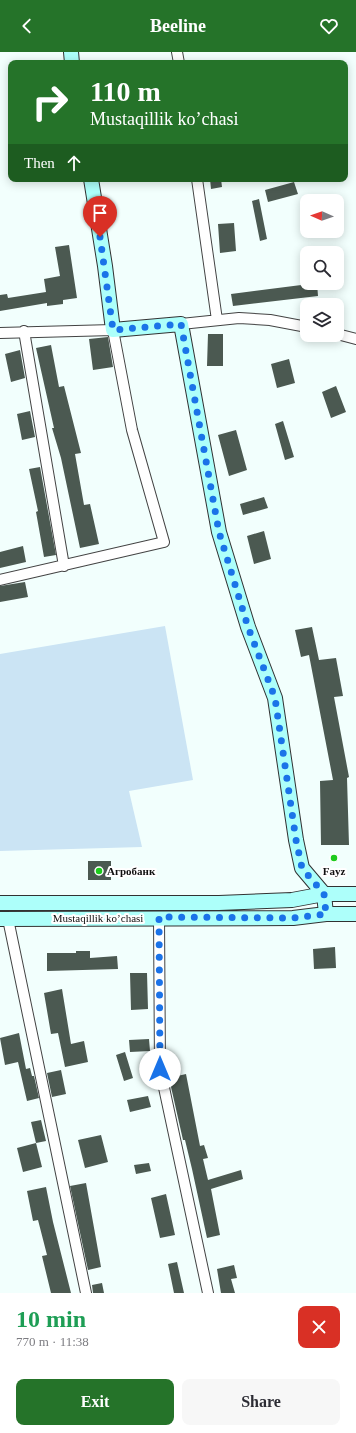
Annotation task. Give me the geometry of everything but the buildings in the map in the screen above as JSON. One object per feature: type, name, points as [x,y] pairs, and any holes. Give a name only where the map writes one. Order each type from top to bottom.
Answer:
[{"type":"main road","points":[[91,182],[117,330],[181,324],[219,532],[248,627],[275,698],[296,840],[302,868],[324,894],[326,914],[356,914]]},
{"type":"main road","points":[[324,894],[356,894]]},
{"type":"main road","name":"Mustaqillik ko’chasi","points":[[0,903],[219,903],[292,900],[324,894]]},
{"type":"main road","name":"Mustaqillik ko’chasi","points":[[4,919],[159,917],[293,918],[326,914]]},
{"type":"street","points":[[197,182],[217,320]]},
{"type":"street","points":[[181,324],[240,318],[270,320],[300,326]]},
{"type":"street","points":[[0,333],[24,331],[117,330],[132,430],[164,542],[0,580]]},
{"type":"street","points":[[24,331],[64,566]]},
{"type":"street","points":[[344,336],[356,339]]},
{"type":"street","points":[[159,917],[160,1069],[208,1293]]},
{"type":"street","points":[[4,919],[86,1293]]},
{"type":"shaded area","points":[[165,626],[193,780],[129,791],[142,847],[0,851],[0,654]]},
{"type":"place","name":"Fayz","points":[[334,858]]},
{"type":"place","name":"Агробанк","points":[[99,871]]},
{"type":"route","points":[[100,237],[113,330],[181,324],[219,532],[248,627],[275,698],[296,840],[302,868],[324,894],[326,914],[312,917],[293,918],[159,917],[160,1069]]}]
